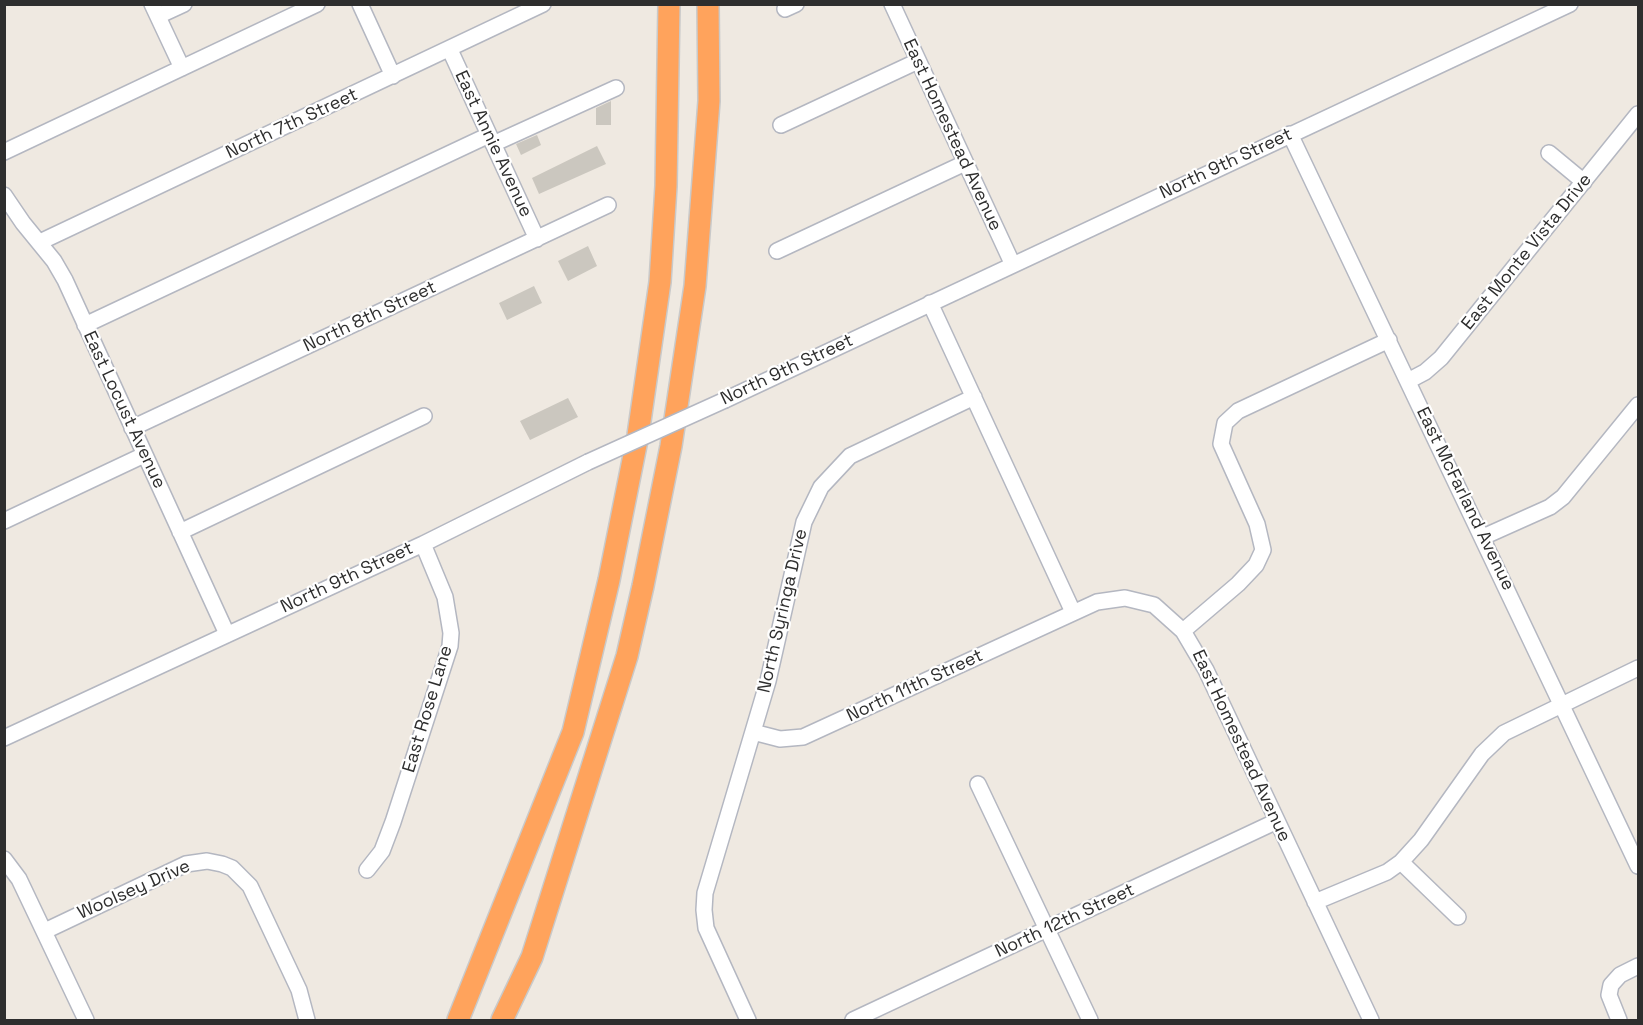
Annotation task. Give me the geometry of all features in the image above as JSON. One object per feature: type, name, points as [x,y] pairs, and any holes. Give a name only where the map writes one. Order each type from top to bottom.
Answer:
[{"type":"highway","points":[[458,1020],[573,732],[609,580],[638,435],[660,282],[666,186],[669,4]]},
{"type":"highway","points":[[502,1020],[532,957],[627,656],[648,562],[671,446],[695,286],[709,101],[708,4]]},
{"type":"street","points":[[182,68],[155,10],[184,4]]},
{"type":"street","points":[[4,152],[317,4]]},
{"type":"street","points":[[360,4],[393,76]]},
{"type":"street","name":"North 7th Street","points":[[40,242],[450,50],[543,4]]},
{"type":"street","name":"East Homestead Avenue","points":[[892,4],[1013,264]]},
{"type":"street","name":"North 9th Street","points":[[4,738],[423,544],[588,462],[1569,4]]},
{"type":"street","name":"East Annie Avenue","points":[[450,50],[537,239]]},
{"type":"street","points":[[781,125],[918,61]]},
{"type":"street","points":[[85,325],[491,139],[616,88]]},
{"type":"street","name":"East Monte Vista Drive","points":[[1408,381],[1425,372],[1441,358],[1638,114]]},
{"type":"street","name":"East McFarland Avenue","points":[[1290,134],[1484,537],[1638,866]]},
{"type":"street","points":[[1549,153],[1584,182]]},
{"type":"street","points":[[777,251],[965,163]]},
{"type":"street","name":"East Locust Avenue","points":[[4,195],[23,223],[40,242],[65,280],[227,634]]},
{"type":"street","name":"North 8th Street","points":[[132,428],[608,205]]},
{"type":"street","points":[[930,303],[1073,612]]},
{"type":"street","points":[[1183,631],[1256,566],[1263,550],[1257,524],[1221,444],[1225,423],[1238,411],[1389,340]]},
{"type":"street","name":"North Syringa Drive","points":[[748,1020],[708,935],[704,910],[708,884],[753,732],[804,522],[821,487],[850,456],[974,397]]},
{"type":"street","points":[[1484,537],[1550,507],[1563,497],[1638,405]]},
{"type":"street","points":[[180,532],[424,416]]},
{"type":"street","points":[[4,521],[144,455]]},
{"type":"street","name":"East Rose Lane","points":[[367,870],[382,851],[393,822],[450,646],[445,597],[423,544]]},
{"type":"street","name":"East Homestead Avenue","points":[[1073,612],[1097,602],[1125,598],[1154,605],[1183,631],[1206,670],[1371,1020]]},
{"type":"street","name":"North 11th Street","points":[[753,732],[780,740],[803,736],[1073,612]]},
{"type":"street","points":[[1315,903],[1387,872],[1401,862],[1421,840],[1492,743],[1504,733],[1638,668]]},
{"type":"street","points":[[978,784],[1090,1020]]},
{"type":"street","name":"North 12th Street","points":[[853,1020],[1277,821]]},
{"type":"street","points":[[4,860],[19,879],[86,1020]]},
{"type":"street","name":"Woolsey Drive","points":[[45,931],[186,864],[207,861],[222,864],[232,868],[250,886],[299,990],[307,1020]]},
{"type":"street","points":[[1401,862],[1458,918]]},
{"type":"street","points":[[1619,1020],[1609,995],[1611,985],[1620,975],[1638,966]]},
{"type":"building","points":[[611,101],[611,125],[596,125],[596,108]]},
{"type":"building","points":[[537,135],[541,145],[521,155],[516,144]]},
{"type":"building","points":[[597,146],[606,164],[539,194],[532,178]]},
{"type":"building","points":[[588,246],[597,266],[568,281],[558,261]]},
{"type":"building","points":[[534,286],[542,303],[507,320],[499,303]]},
{"type":"building","points":[[568,398],[578,417],[530,440],[520,421]]}]
